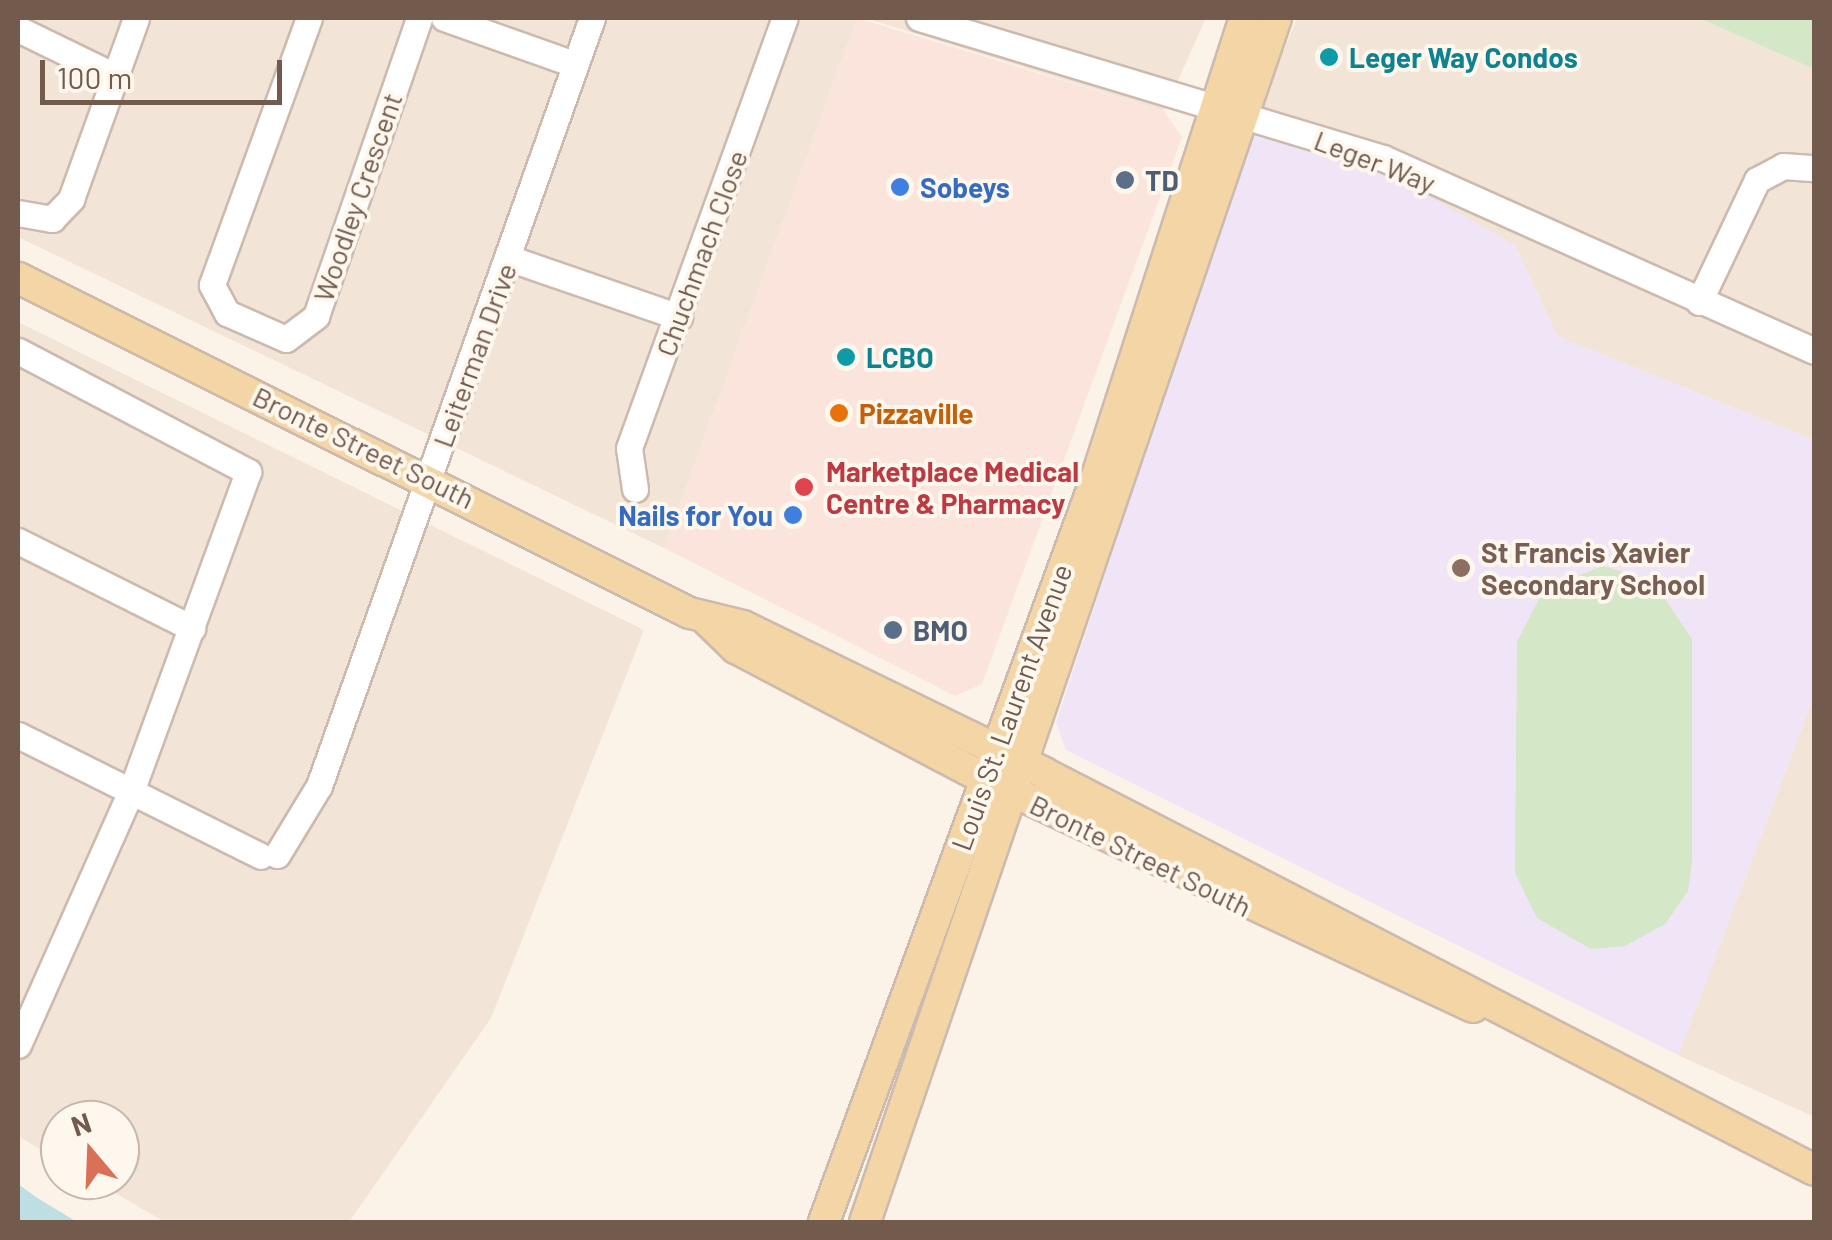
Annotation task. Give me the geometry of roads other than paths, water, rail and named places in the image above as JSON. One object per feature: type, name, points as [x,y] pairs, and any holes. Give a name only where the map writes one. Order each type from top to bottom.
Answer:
[{"type":"main road","name":"Louis St. Laurent Avenue","points":[[865,1222],[1019,778],[1230,111],[1245,18]]},
{"type":"main road","name":"Louis St. Laurent Avenue","points":[[824,1222],[1230,111],[1276,18]]},
{"type":"main road","name":"Bronte Street South","points":[[18,278],[430,477],[708,620],[736,648],[1019,778],[1461,1008],[1481,1006],[1814,1170]]},
{"type":"street","points":[[18,213],[37,220],[64,212],[136,18]]},
{"type":"street","name":"Woodley Crescent","points":[[308,18],[212,285],[226,313],[286,339],[316,316],[419,18]]},
{"type":"street","points":[[444,18],[574,64]]},
{"type":"street","name":"Leiterman Drive","points":[[132,791],[269,855],[319,786],[592,18]]},
{"type":"street","name":"Chuchmach Close","points":[[636,489],[628,448],[785,18]]},
{"type":"street","name":"Leger Way","points":[[919,18],[1383,158],[1814,351]]},
{"type":"street","points":[[18,29],[115,76]]},
{"type":"street","points":[[1700,302],[1757,180],[1783,166],[1814,168]]},
{"type":"street","points":[[508,258],[679,317]]},
{"type":"street","points":[[18,351],[242,462],[248,472],[132,791],[18,1045]]},
{"type":"street","points":[[18,541],[192,628]]},
{"type":"street","points":[[18,735],[132,791]]},
{"type":"water","points":[[18,1184],[77,1222],[18,1222]]},
{"type":"place","name":"Leger Way Condos","points":[[1329,57]]},
{"type":"place","name":"TD","points":[[1125,180]]},
{"type":"place","name":"Sobeys","points":[[900,187]]},
{"type":"place","name":"LCBO","points":[[846,357]]},
{"type":"place","name":"Pizzaville","points":[[839,413]]},
{"type":"place","name":"Marketplace Medical Centre & Pharmacy","points":[[804,487]]},
{"type":"place","name":"Nails for You","points":[[793,515]]},
{"type":"place","name":"St Francis Xavier Secondary School","points":[[1461,568]]},
{"type":"place","name":"BMO","points":[[893,630]]}]
